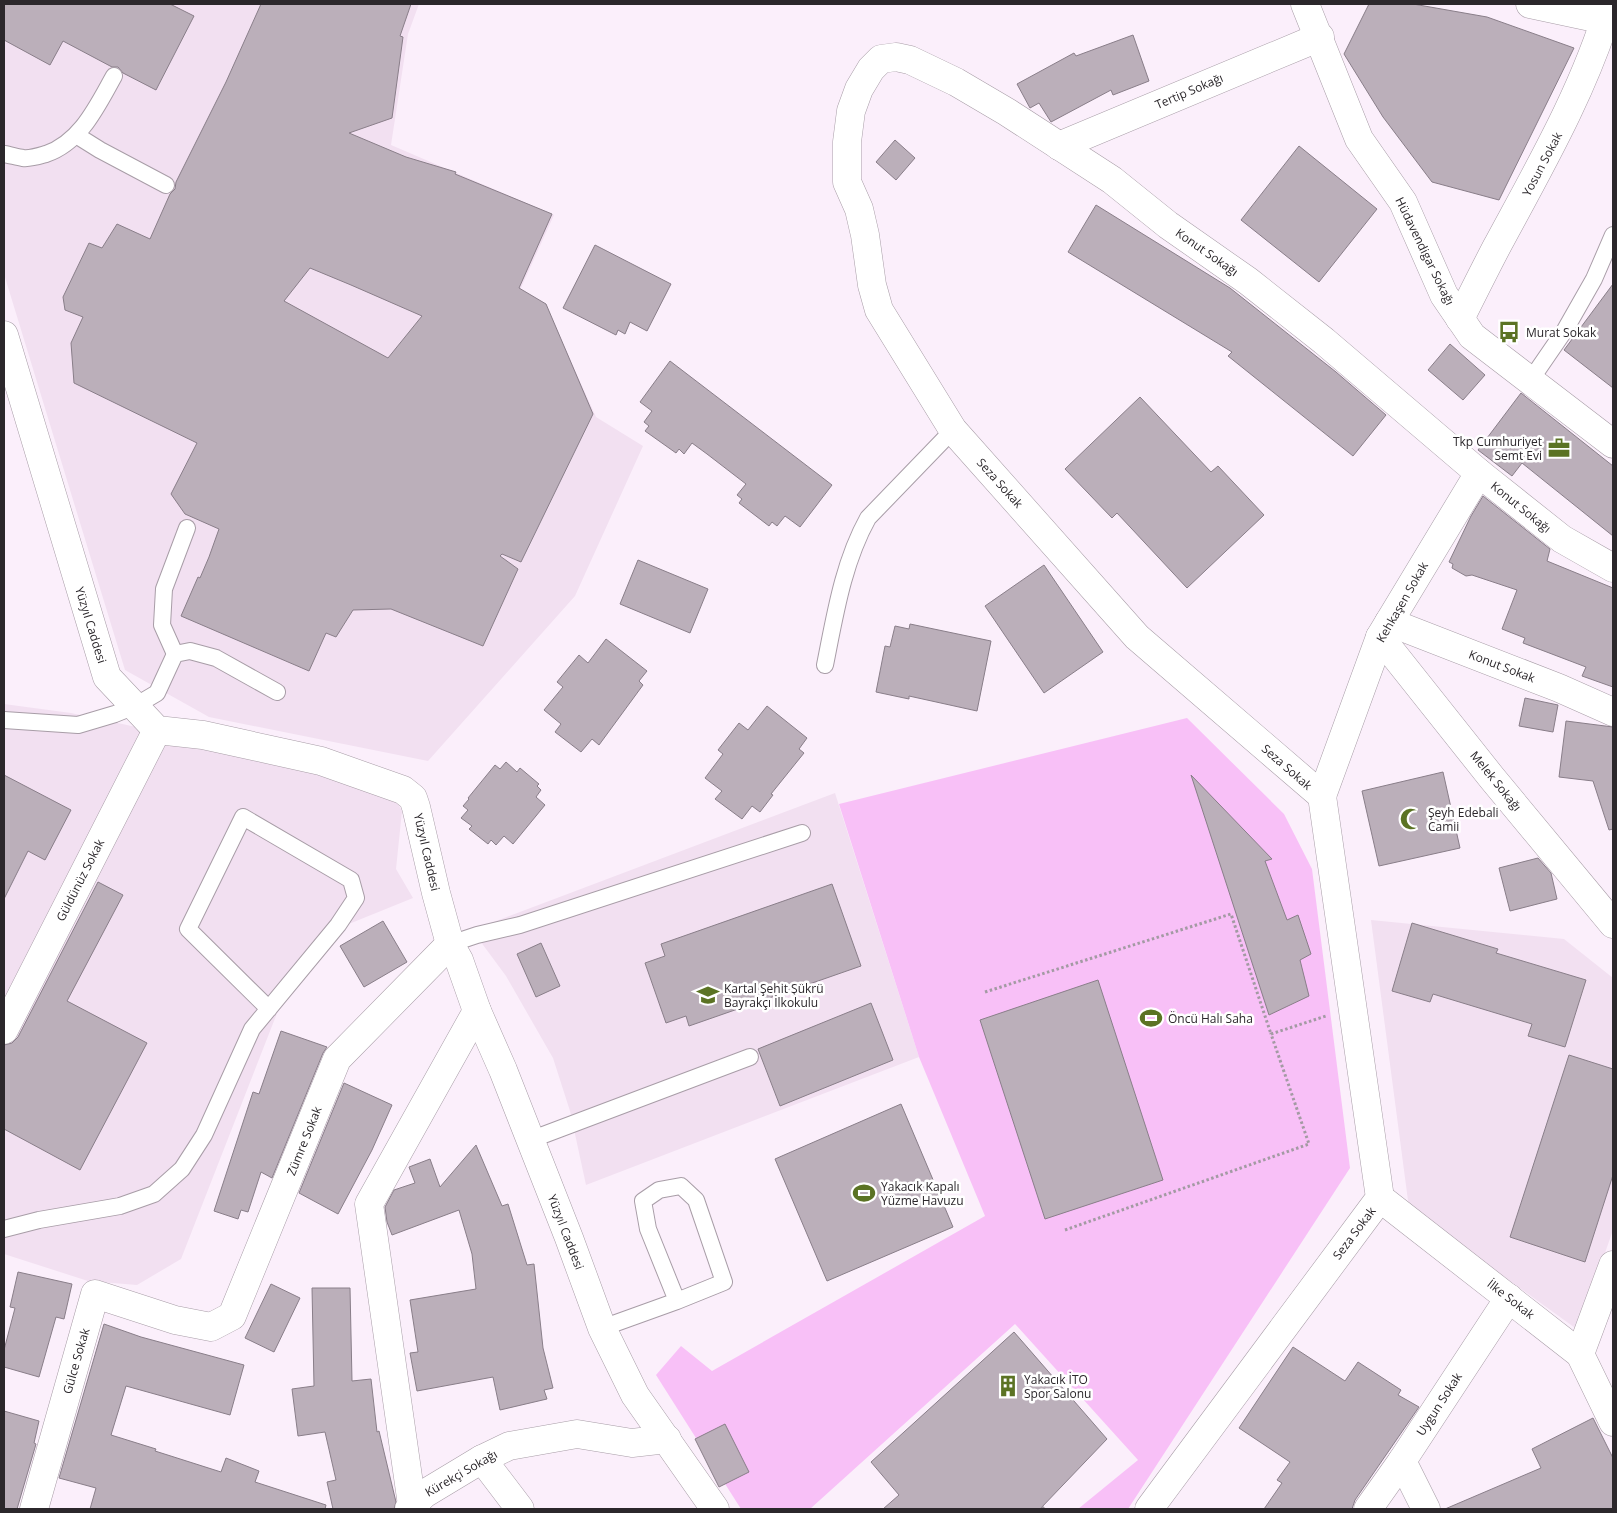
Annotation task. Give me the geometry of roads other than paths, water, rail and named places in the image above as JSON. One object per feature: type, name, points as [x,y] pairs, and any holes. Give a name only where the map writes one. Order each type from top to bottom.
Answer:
[{"type":"street","name":"Hüdavendigar Sokağı","points":[[1305,4],[1320,37],[1359,139],[1403,202],[1444,295],[1460,319],[1472,336],[1613,444]]},
{"type":"street","points":[[1530,4],[1607,12]]},
{"type":"street","name":"Yosun Sokak","points":[[1460,319],[1539,172],[1574,102],[1607,12]]},
{"type":"street","name":"Tertip Sokağı","points":[[1059,146],[1320,37]]},
{"type":"street","name":"Konut Sokağı","points":[[847,182],[847,142],[850,110],[859,90],[872,69],[882,59],[896,57],[925,66],[1007,112],[1112,180],[1168,225],[1248,281],[1324,340],[1479,473],[1562,539],[1613,568]]},
{"type":"street","name":"Seza Sokak","points":[[847,182],[859,209],[872,284],[879,310],[953,430],[1137,636],[1322,796],[1380,1198],[1149,1509]]},
{"type":"street","name":"Yüzyıl Caddesi","points":[[4,335],[107,677],[157,730],[203,735],[321,761],[403,790],[408,794],[416,807],[450,944],[459,960],[477,1011],[503,1070],[602,1328],[635,1395],[716,1509]]},
{"type":"street","name":"Kehkaşen Sokak","points":[[1322,796],[1385,629],[1479,473]]},
{"type":"street","name":"Konut Sokak","points":[[1385,629],[1559,688],[1613,712]]},
{"type":"street","name":"Melek Sokağı","points":[[1385,629],[1492,778],[1613,924]]},
{"type":"street","name":"Güldünüz Sokak","points":[[4,1030],[157,730]]},
{"type":"street","name":"Zümre Sokak","points":[[175,1320],[211,1327],[232,1316],[337,1059],[450,944]]},
{"type":"street","points":[[410,1507],[369,1204],[477,1011]]},
{"type":"street","name":"İlke Sokak","points":[[1380,1198],[1580,1354],[1613,1422]]},
{"type":"street","points":[[1580,1354],[1613,1265]]},
{"type":"street","name":"Gülce Sokak","points":[[34,1509],[94,1294],[175,1320]]},
{"type":"street","name":"Uygun Sokak","points":[[1368,1509],[1510,1298]]},
{"type":"street","name":"Kürekçi Sokağı","points":[[410,1507],[424,1494],[482,1459],[509,1446],[576,1434],[632,1443],[666,1439]]},
{"type":"street","points":[[482,1459],[520,1509]]},
{"type":"street","points":[[1402,1461],[1426,1509]]},
{"type":"lane","points":[[4,154],[24,158],[40,156],[55,151],[76,135],[91,118],[114,76]]},
{"type":"lane","points":[[76,135],[166,185]]},
{"type":"lane","points":[[1530,381],[1565,330],[1594,279],[1613,235]]},
{"type":"lane","points":[[824,665],[843,578],[859,534],[868,518],[953,430]]},
{"type":"lane","points":[[4,720],[78,725],[115,714],[157,693],[175,654],[162,625],[164,589],[187,528]]},
{"type":"lane","points":[[175,654],[190,651],[216,658],[277,692]]},
{"type":"lane","points":[[4,1229],[39,1220],[120,1206],[154,1194],[182,1169],[204,1135],[252,1029],[338,925],[356,898],[351,880],[243,817],[188,929],[268,1009]]},
{"type":"lane","points":[[450,944],[529,922],[802,833]]},
{"type":"lane","points":[[530,1140],[750,1057]]},
{"type":"lane","points":[[602,1328],[677,1301],[724,1282],[696,1200],[681,1186],[659,1190],[643,1201],[648,1229],[677,1301]]},
{"type":"place","name":"Murat Sokak","points":[[1509,332]]},
{"type":"place","name":"Tkp Cumhuriyet Semt Evi","points":[[1559,448]]},
{"type":"place","name":"Şeyh Edebali Camii","points":[[1411,819]]},
{"type":"place","name":"Kartal Şehit Şükrü Bayrakçı İlkokulu","points":[[708,995]]},
{"type":"place","name":"Öncü Halı Saha","points":[[1151,1018]]},
{"type":"place","name":"Yakacık Kapalı Yüzme Havuzu","points":[[864,1193]]},
{"type":"place","name":"Yakacık İTO Spor Salonu","points":[[1008,1386]]}]
